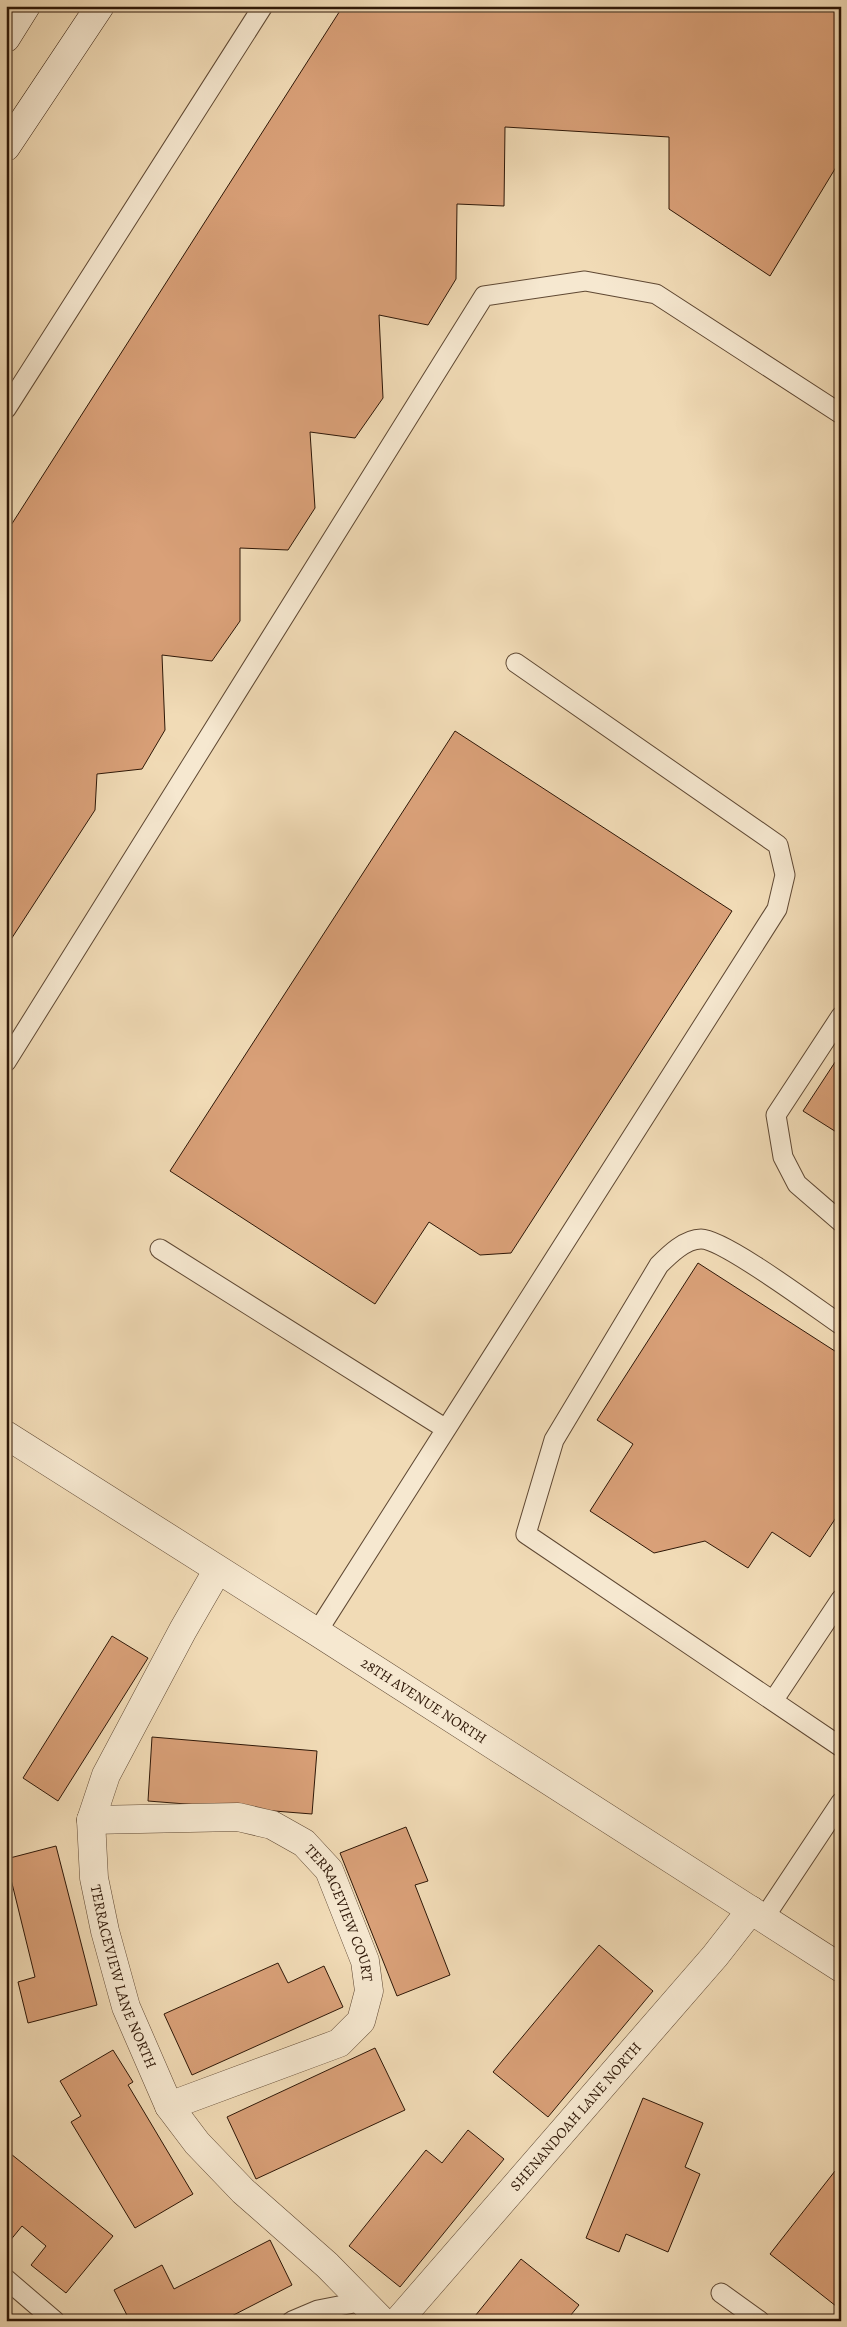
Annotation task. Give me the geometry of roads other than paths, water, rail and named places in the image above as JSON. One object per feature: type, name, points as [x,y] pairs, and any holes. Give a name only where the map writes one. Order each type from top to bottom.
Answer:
[{"type":"street","points":[[6,38],[26,6]]},
{"type":"street","points":[[6,147],[100,6]]},
{"type":"street","name":"28TH AVENUE NORTH","points":[[6,1435],[840,1967]]},
{"type":"street","name":"TERRACEVIEW LANE NORTH","points":[[218,1571],[178,1639],[110,1766],[91,1820],[94,1878],[105,1931],[126,2007],[169,2106],[196,2143],[243,2191],[373,2311]]},
{"type":"street","name":"TERRACEVIEW COURT","points":[[91,1820],[238,1817],[272,1825],[304,1843],[329,1870],[365,1960],[369,1990],[361,2021],[339,2043],[169,2106]]},
{"type":"street","name":"SHENANDOAH LANE NORTH","points":[[398,2321],[715,1956],[758,1914]]},
{"type":"lane","points":[[6,409],[263,6]]},
{"type":"lane","points":[[6,1062],[484,296],[585,281],[656,294],[841,414]]},
{"type":"lane","points":[[317,1632],[778,909],[785,875],[778,845],[516,663]]},
{"type":"lane","points":[[841,1016],[776,1116],[783,1157],[797,1184],[841,1222]]},
{"type":"lane","points":[[841,1325],[727,1248],[700,1239],[677,1248],[659,1265],[554,1440],[526,1534],[841,1747]]},
{"type":"lane","points":[[160,1249],[446,1429]]},
{"type":"lane","points":[[773,1701],[841,1599]]},
{"type":"lane","points":[[758,1914],[841,1802]]},
{"type":"lane","points":[[6,2278],[55,2321]]},
{"type":"lane","points":[[722,2293],[760,2321]]},
{"type":"lane","points":[[292,2321],[318,2310],[373,2311]]}]
